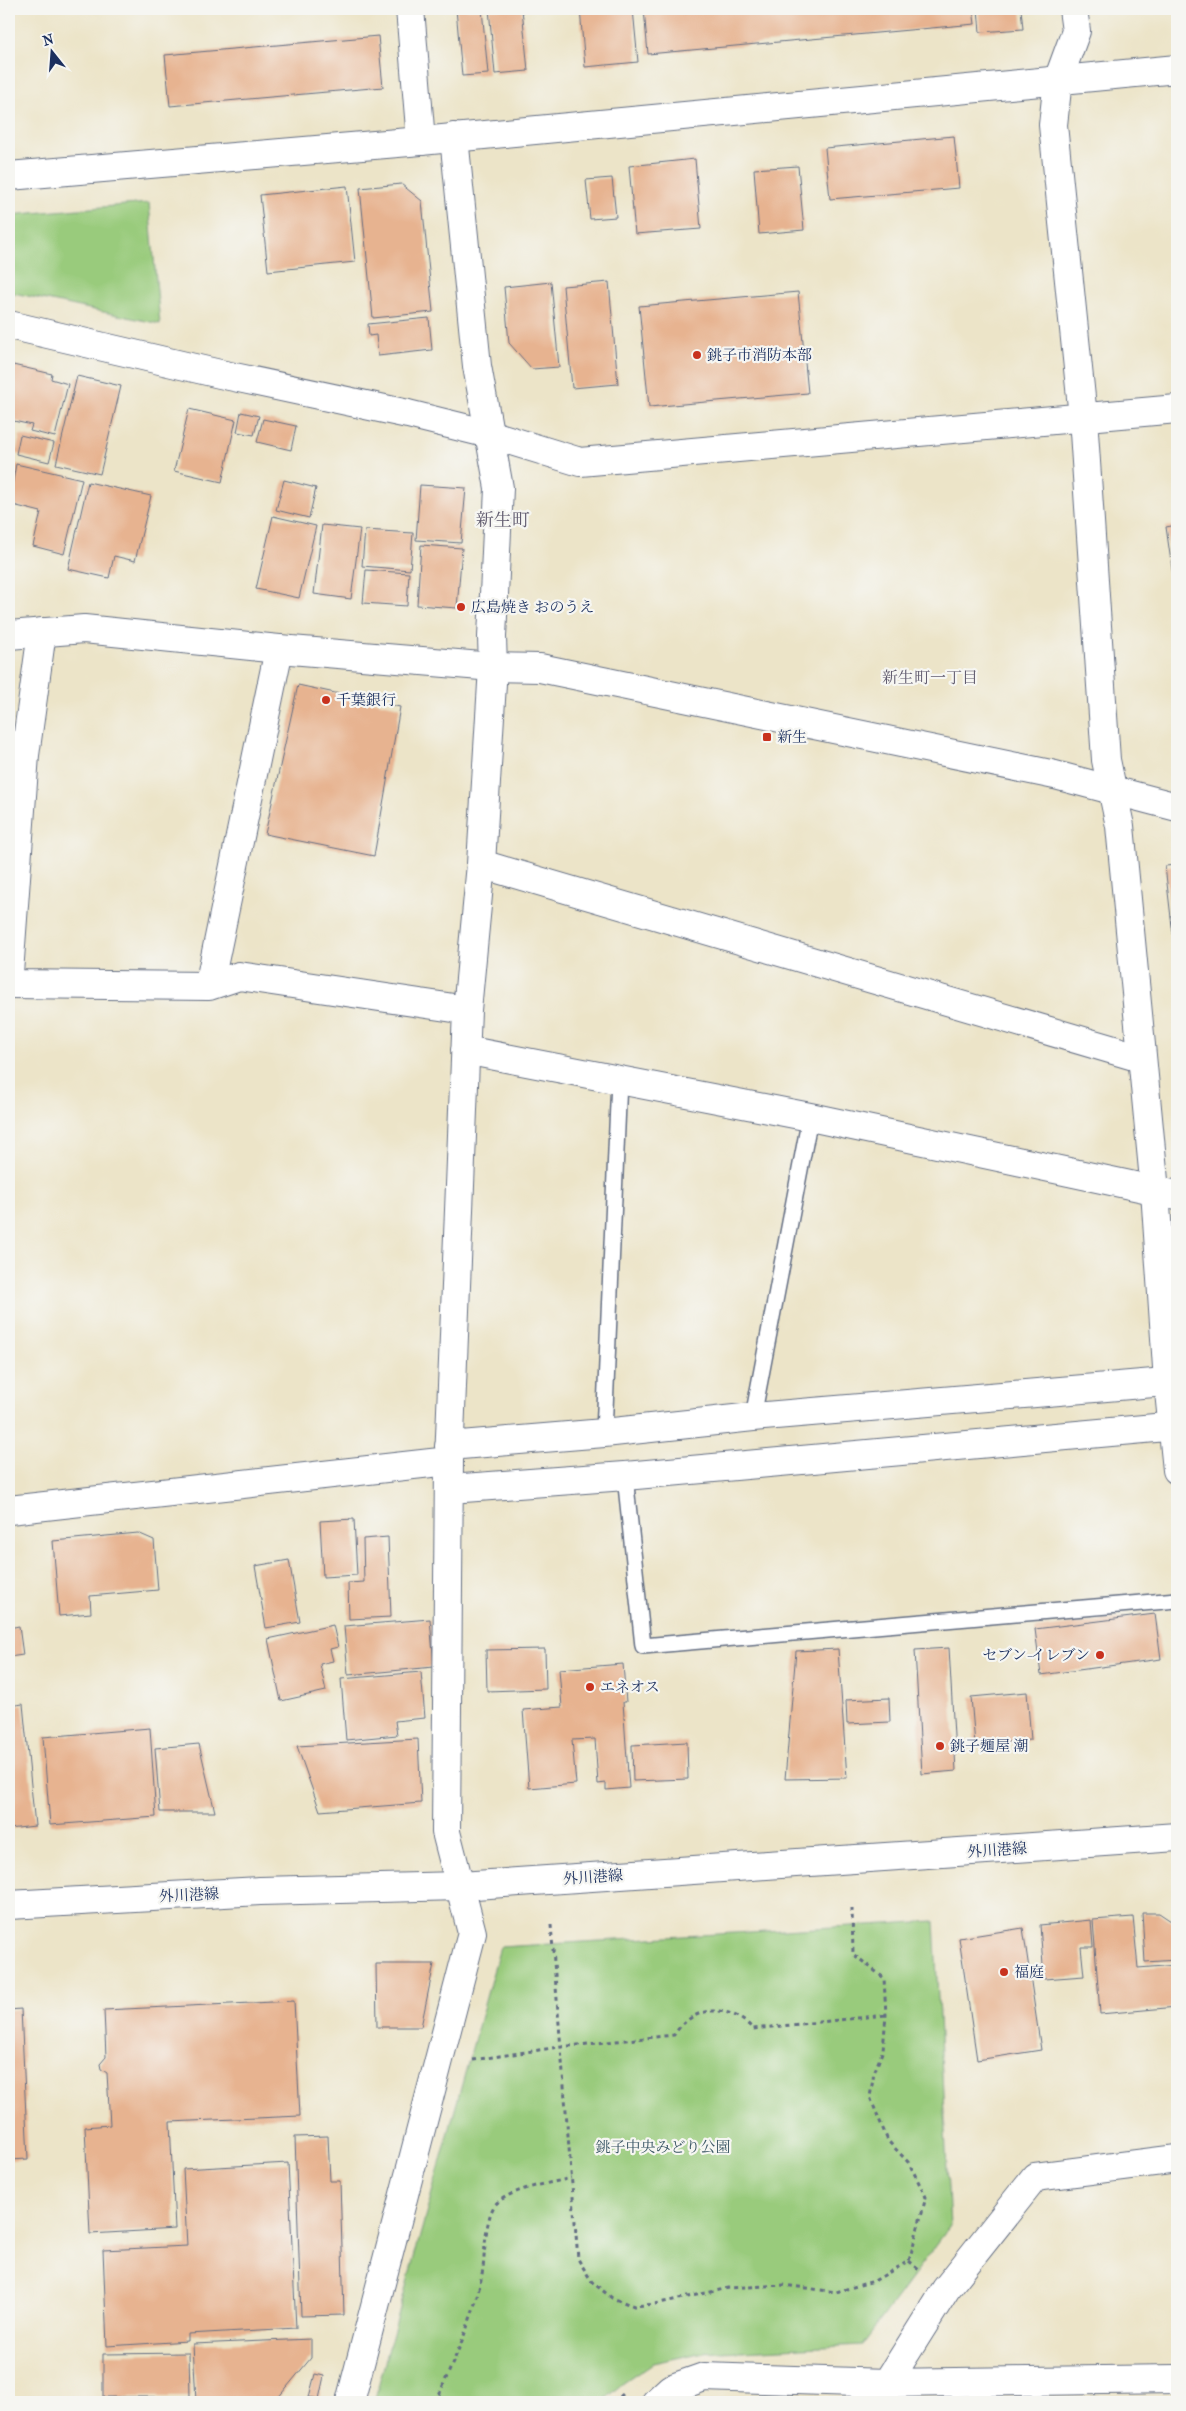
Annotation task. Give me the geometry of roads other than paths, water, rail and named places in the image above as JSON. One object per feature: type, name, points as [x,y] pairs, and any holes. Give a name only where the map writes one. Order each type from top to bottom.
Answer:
[{"type":"street","points":[[410,9],[421,141]]},
{"type":"street","points":[[1073,9],[1076,31],[1058,80],[1054,125],[1083,417],[1106,760],[1120,826],[1141,1058],[1166,1193],[1172,1382],[1177,1470]]},
{"type":"street","points":[[9,176],[421,141],[1177,69]]},
{"type":"street","points":[[350,2402],[472,1933],[446,1832],[449,1454],[467,1010],[480,864],[493,667],[492,638],[499,488],[477,366],[454,137]]},
{"type":"street","points":[[9,325],[489,434],[580,462],[1177,409]]},
{"type":"street","points":[[9,635],[84,629],[278,649],[493,667],[540,668],[1055,775],[1177,806]]},
{"type":"street","points":[[9,972],[25,755],[42,632]]},
{"type":"street","points":[[209,986],[278,649]]},
{"type":"street","points":[[480,864],[1141,1058]]},
{"type":"street","points":[[9,984],[209,986],[239,976],[467,1010]]},
{"type":"street","points":[[465,1050],[810,1117],[1166,1193]]},
{"type":"street","points":[[9,1510],[604,1433],[754,1417],[1172,1382]]},
{"type":"street","points":[[450,1489],[624,1476],[1175,1426]]},
{"type":"street","name":"外川港線","points":[[9,1905],[260,1891],[460,1886],[1177,1837]]},
{"type":"street","points":[[881,2393],[946,2288],[1035,2177],[1177,2159]]},
{"type":"street","points":[[656,2402],[670,2389],[704,2377],[881,2393],[1177,2379]]},
{"type":"lane","points":[[604,1433],[619,1080]]},
{"type":"lane","points":[[754,1417],[810,1117]]},
{"type":"lane","points":[[624,1476],[644,1646],[1177,1600]]},
{"type":"place","name":"銚子市消防本部","points":[[697,355]]},
{"type":"place","name":"広島焼き おのうえ","points":[[461,607]]},
{"type":"place","name":"千葉銀行","points":[[326,700]]},
{"type":"place","name":"新生","points":[[767,737]]},
{"type":"place","name":"セブン-イレブン","points":[[1100,1655]]},
{"type":"place","name":"エネオス","points":[[590,1687]]},
{"type":"place","name":"銚子麺屋 潮","points":[[940,1746]]},
{"type":"place","name":"福庭","points":[[1004,1972]]},
{"type":"district","name":"新生町","points":[[503,520]]},
{"type":"district","name":"新生町一丁目","points":[[930,677]]},
{"type":"park label","name":"銚子中央みどり公園","points":[[663,2147]]}]
